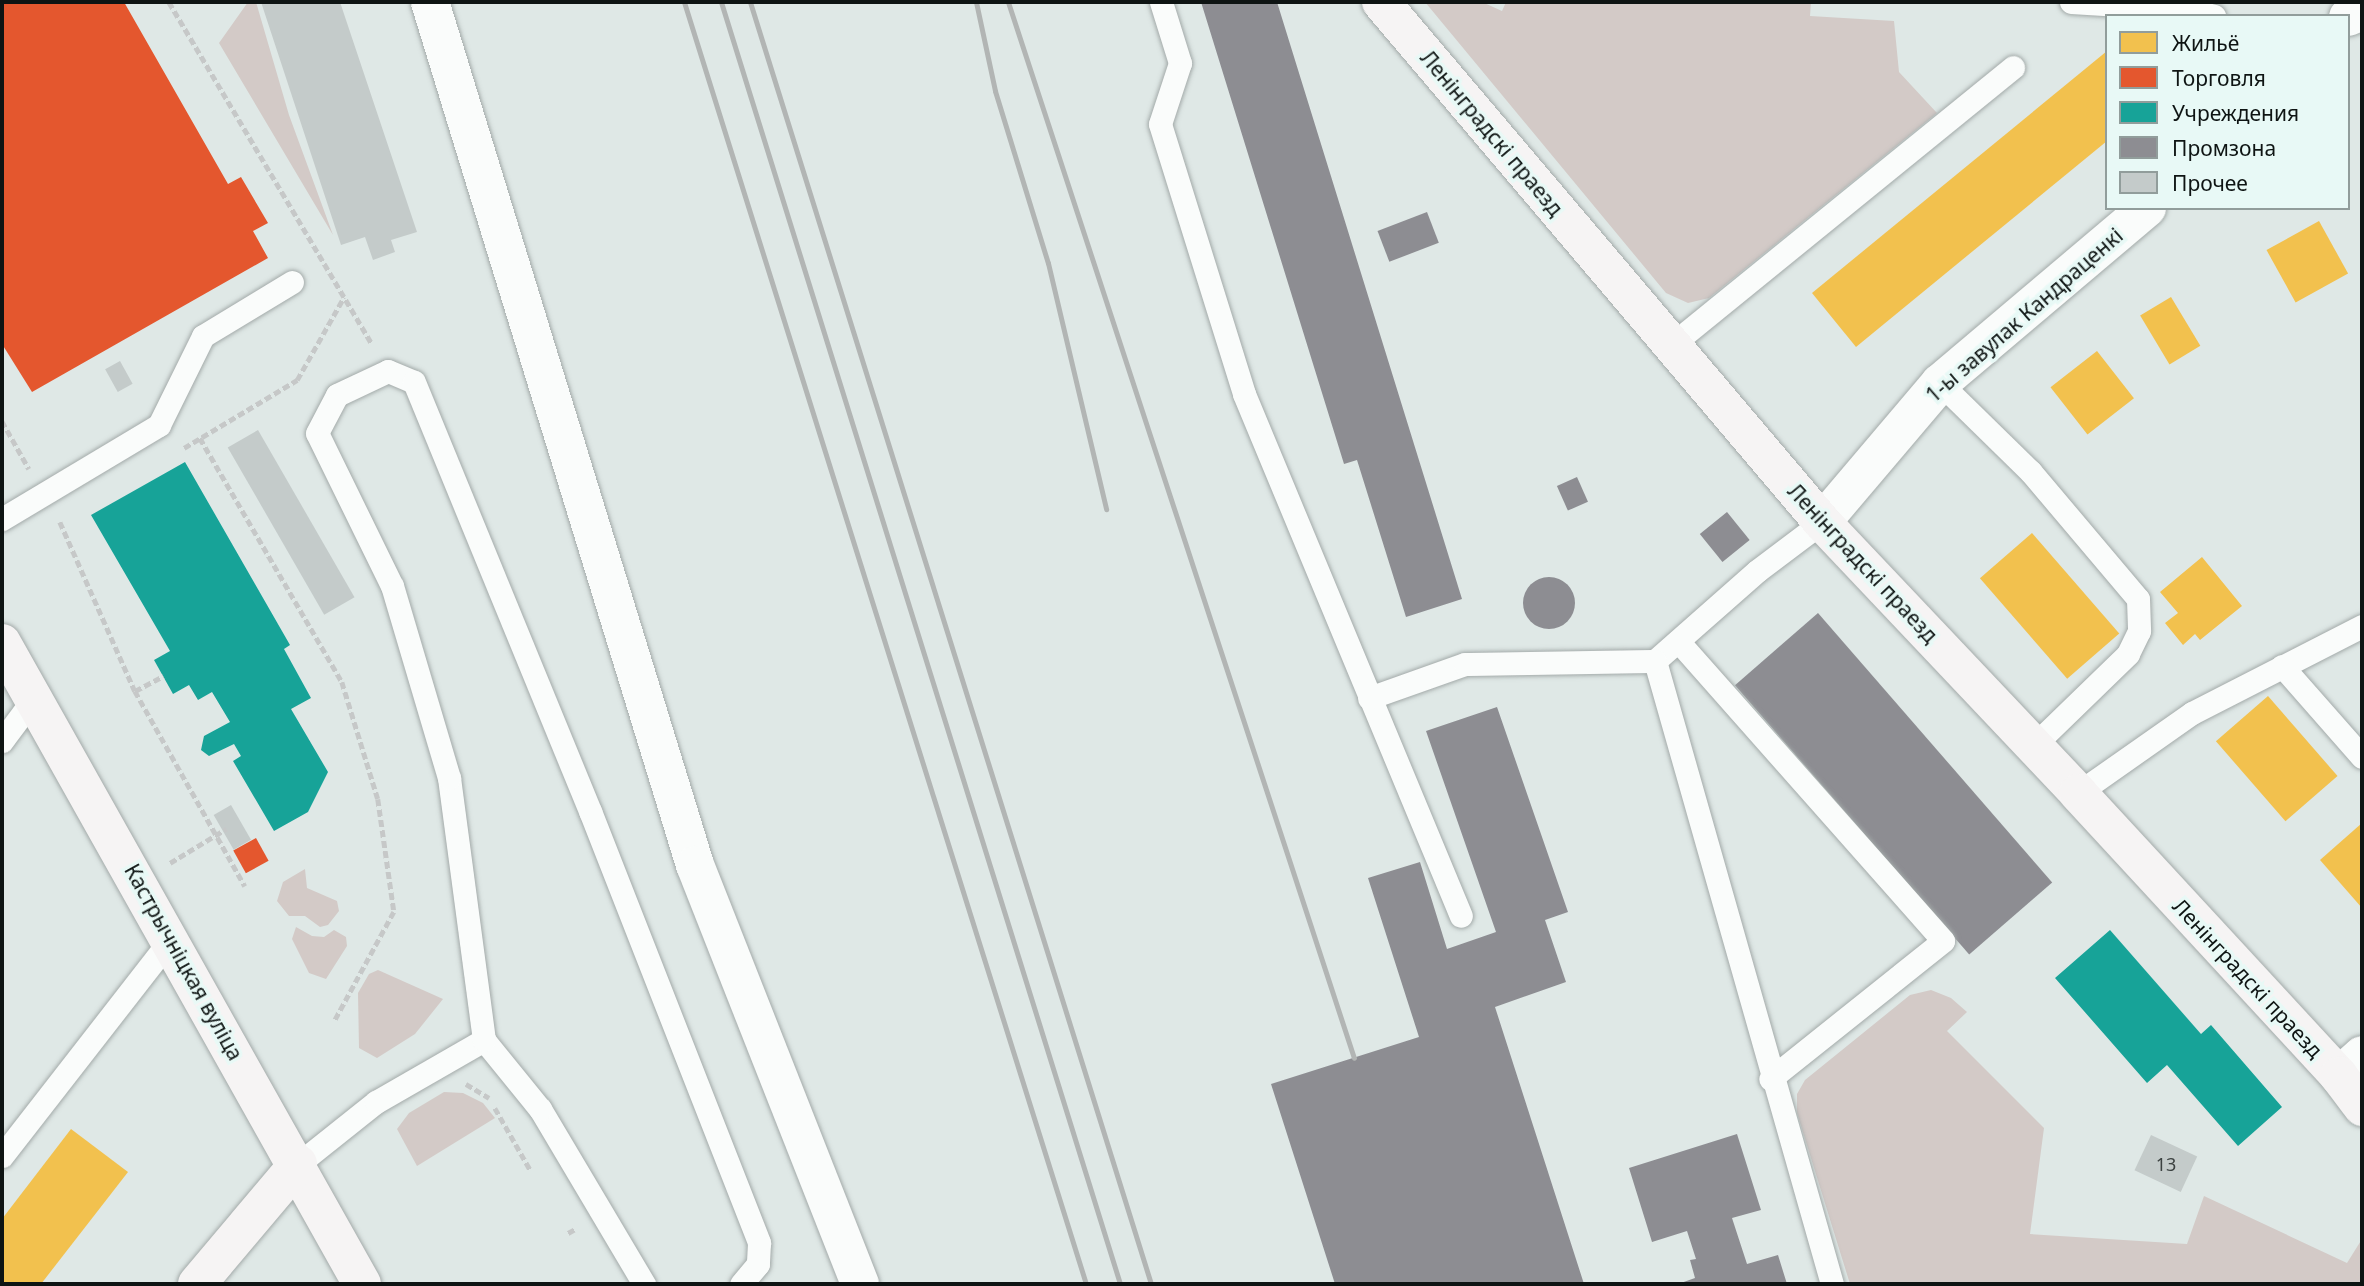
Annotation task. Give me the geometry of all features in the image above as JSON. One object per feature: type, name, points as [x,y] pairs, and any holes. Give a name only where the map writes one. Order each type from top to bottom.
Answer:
[{"type":"street","points":[[430,2],[695,865],[860,1284]]},
{"type":"street","name":"Ленінградскі праезд","points":[[1381,2],[1822,522],[2078,793],[2351,1066],[2362,1107]]},
{"type":"street","name":"1-ы завулак Кандраценкі","points":[[1822,522],[1940,383],[2145,210]]},
{"type":"street","name":"Кастрычніцкая вуліца","points":[[2,643],[298,1164],[362,1284]]},
{"type":"street","points":[[197,1284],[298,1164]]},
{"type":"lane","points":[[1161,2],[1180,63],[1160,124],[1244,394],[1368,698],[1461,916]]},
{"type":"lane","points":[[2071,2],[2186,9],[2206,14]]},
{"type":"lane","points":[[1670,346],[2013,68]]},
{"type":"lane","points":[[2,519],[159,425],[203,336],[292,282]]},
{"type":"lane","points":[[644,1284],[540,1108],[484,1040],[449,778],[392,586],[317,433],[337,395],[388,371],[414,382],[590,811],[754,1230],[758,1264],[741,1284]]},
{"type":"lane","points":[[1940,383],[2030,471],[2138,598],[2139,631],[2128,654],[2034,745]]},
{"type":"lane","points":[[1368,698],[1465,664],[1655,661],[1757,571],[1822,522]]},
{"type":"lane","points":[[2078,793],[2192,713],[2362,626]]},
{"type":"lane","points":[[1678,641],[1942,941],[1770,1079]]},
{"type":"lane","points":[[1655,661],[1770,1079],[1832,1284]]},
{"type":"lane","points":[[2282,666],[2362,757]]},
{"type":"lane","points":[[2,741],[34,698]]},
{"type":"lane","points":[[2,1156],[171,939]]},
{"type":"lane","points":[[298,1164],[376,1102],[484,1040]]},
{"type":"path","points":[[169,2],[388,371]]},
{"type":"path","points":[[334,1022],[394,912],[378,799],[342,682],[200,438],[297,380],[344,297]]},
{"type":"path","points":[[2,421],[64,530],[135,691],[245,886]]},
{"type":"path","points":[[135,691],[163,676]]},
{"type":"path","points":[[139,881],[226,830]]},
{"type":"path","points":[[462,1082],[491,1100],[531,1171]]},
{"type":"shaded area","points":[[248,2],[256,2],[289,115],[333,235],[219,43]]},
{"type":"shaded area","points":[[1425,2],[1482,2],[1502,11],[1506,2],[1811,2],[1810,16],[1894,21],[1899,72],[1937,113],[1709,298],[1688,303],[1666,293]]},
{"type":"shaded area","points":[[305,869],[307,888],[337,901],[339,911],[328,925],[320,927],[305,916],[289,916],[277,901],[283,882]]},
{"type":"shaded area","points":[[296,927],[312,936],[324,937],[334,930],[346,937],[347,946],[326,979],[309,973],[292,939]]},
{"type":"shaded area","points":[[378,970],[443,999],[415,1034],[377,1058],[359,1048],[358,993],[369,974]]},
{"type":"shaded area","points":[[1931,990],[1951,998],[1967,1012],[1947,1031],[2044,1128],[2030,1234],[2187,1244],[2204,1196],[2347,1263],[2362,1239],[2362,1284],[1850,1284],[1797,1113],[1797,1094],[1805,1080],[1910,995]]},
{"type":"shaded area","points":[[444,1092],[463,1093],[483,1103],[495,1118],[417,1166],[397,1129],[409,1113]]},
{"type":"building: Жильё","points":[[2105,53],[2105,143],[1856,347],[1812,293]]},
{"type":"building: Жильё","points":[[2319,221],[2348,273],[2296,303],[2267,250]]},
{"type":"building: Жильё","points":[[2171,297],[2200,346],[2169,364],[2140,316]]},
{"type":"building: Жильё","points":[[2097,351],[2134,398],[2087,435],[2051,387]]},
{"type":"building: Жильё","points":[[2032,533],[2119,633],[2067,679],[1980,578]]},
{"type":"building: Жильё","points":[[2202,557],[2242,606],[2200,640],[2195,634],[2183,645],[2165,623],[2178,613],[2160,592]]},
{"type":"building: Жильё","points":[[2268,696],[2338,776],[2285,821],[2216,741]]},
{"type":"building: Жильё","points":[[2362,823],[2362,908],[2320,860]]},
{"type":"building: Жильё","points":[[71,1129],[128,1172],[41,1284],[2,1284],[2,1219]]},
{"type":"building: Торговля","points":[[2,2],[124,2],[228,184],[241,177],[268,223],[253,231],[268,258],[32,392],[2,344]]},
{"type":"building: Торговля","points":[[256,838],[269,861],[246,873],[233,851]]},
{"type":"building: Учреждения","points":[[185,462],[290,645],[284,649],[311,698],[291,709],[328,772],[308,812],[274,831],[233,761],[241,756],[234,744],[209,756],[201,750],[204,736],[230,722],[212,692],[198,700],[189,685],[173,694],[154,660],[170,651],[91,515]]},
{"type":"building: Учреждения","points":[[2110,930],[2201,1034],[2211,1025],[2282,1107],[2238,1146],[2167,1065],[2147,1083],[2055,978]]},
{"type":"building: Промзона","points":[[1201,2],[1277,2],[1462,599],[1406,617],[1357,460],[1344,464]]},
{"type":"building: Промзона","points":[[1427,212],[1439,243],[1389,262],[1378,231]]},
{"type":"building: Промзона","points":[[1577,477],[1588,502],[1568,511],[1557,486]]},
{"type":"building: Промзона","points":[[1727,512],[1750,540],[1722,562],[1700,534]]},
{"type":"building: Промзона","points":[[1549,577],[1559,579],[1567,585],[1573,593],[1573,613],[1567,621],[1559,627],[1549,629],[1539,627],[1531,621],[1525,613],[1523,603],[1525,593],[1531,585],[1539,579]]},
{"type":"building: Промзона","points":[[1818,613],[2052,882],[1969,955],[1735,685]]},
{"type":"building: Промзона","points":[[1497,707],[1568,912],[1545,920],[1566,982],[1495,1007],[1584,1284],[1335,1284],[1271,1084],[1419,1037],[1368,878],[1420,862],[1447,949],[1496,932],[1426,731]]},
{"type":"building: Промзона","points":[[1737,1134],[1761,1210],[1732,1218],[1747,1264],[1778,1255],[1787,1284],[1678,1284],[1695,1278],[1690,1260],[1696,1259],[1687,1231],[1652,1242],[1629,1168]]},
{"type":"building: Прочее","points":[[261,2],[340,2],[417,232],[391,240],[395,252],[373,260],[365,237],[341,245]]},
{"type":"building: Прочее","points":[[120,361],[133,384],[118,392],[105,369]]},
{"type":"building: Прочее","points":[[258,430],[354,597],[324,615],[228,448]]},
{"type":"building: Прочее","points":[[231,805],[251,840],[234,850],[214,815]]},
{"type":"building: Прочее","points":[[2151,1135],[2197,1157],[2181,1192],[2135,1170]]},
{"type":"railway","points":[[684,2],[1086,1284]]},
{"type":"railway","points":[[721,2],[1120,1284]]},
{"type":"railway","points":[[750,2],[1151,1284]]},
{"type":"railway","points":[[976,2],[995,91],[1048,263],[1106,509]]},
{"type":"railway","points":[[1008,2],[1354,1058]]}]
